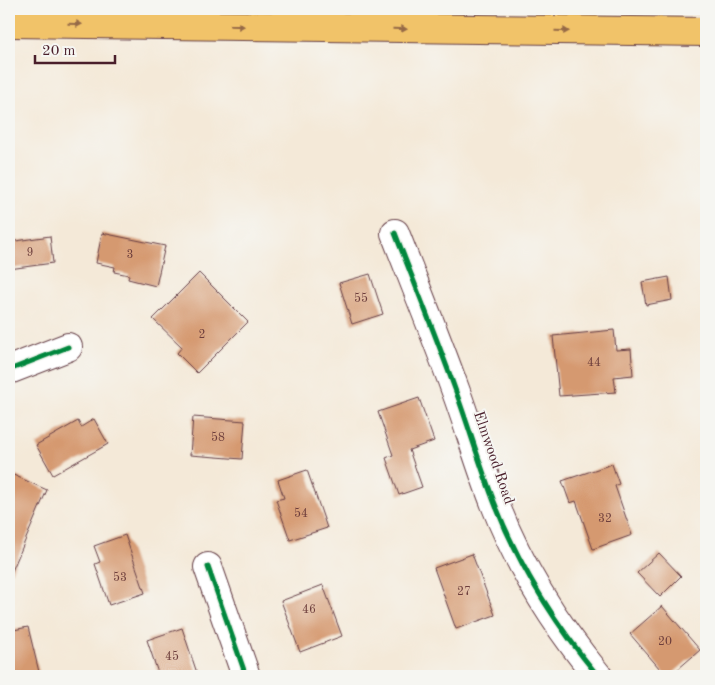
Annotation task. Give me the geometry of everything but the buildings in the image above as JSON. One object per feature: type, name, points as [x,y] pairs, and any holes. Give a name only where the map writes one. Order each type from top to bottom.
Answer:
[{"type":"highway","points":[[9,23],[706,32]]},
{"type":"street","name":"Elmwood Road","points":[[394,233],[456,390],[481,467],[506,530],[543,599],[569,639],[598,676]]},
{"type":"street","points":[[9,370],[68,347]]},
{"type":"street","points":[[208,567],[246,676]]},
{"type":"cycle path","points":[[395,233],[448,369],[490,490],[515,550],[553,616],[598,676]]},
{"type":"cycle path","points":[[9,370],[68,347]]},
{"type":"cycle path","points":[[208,567],[246,676]]}]
